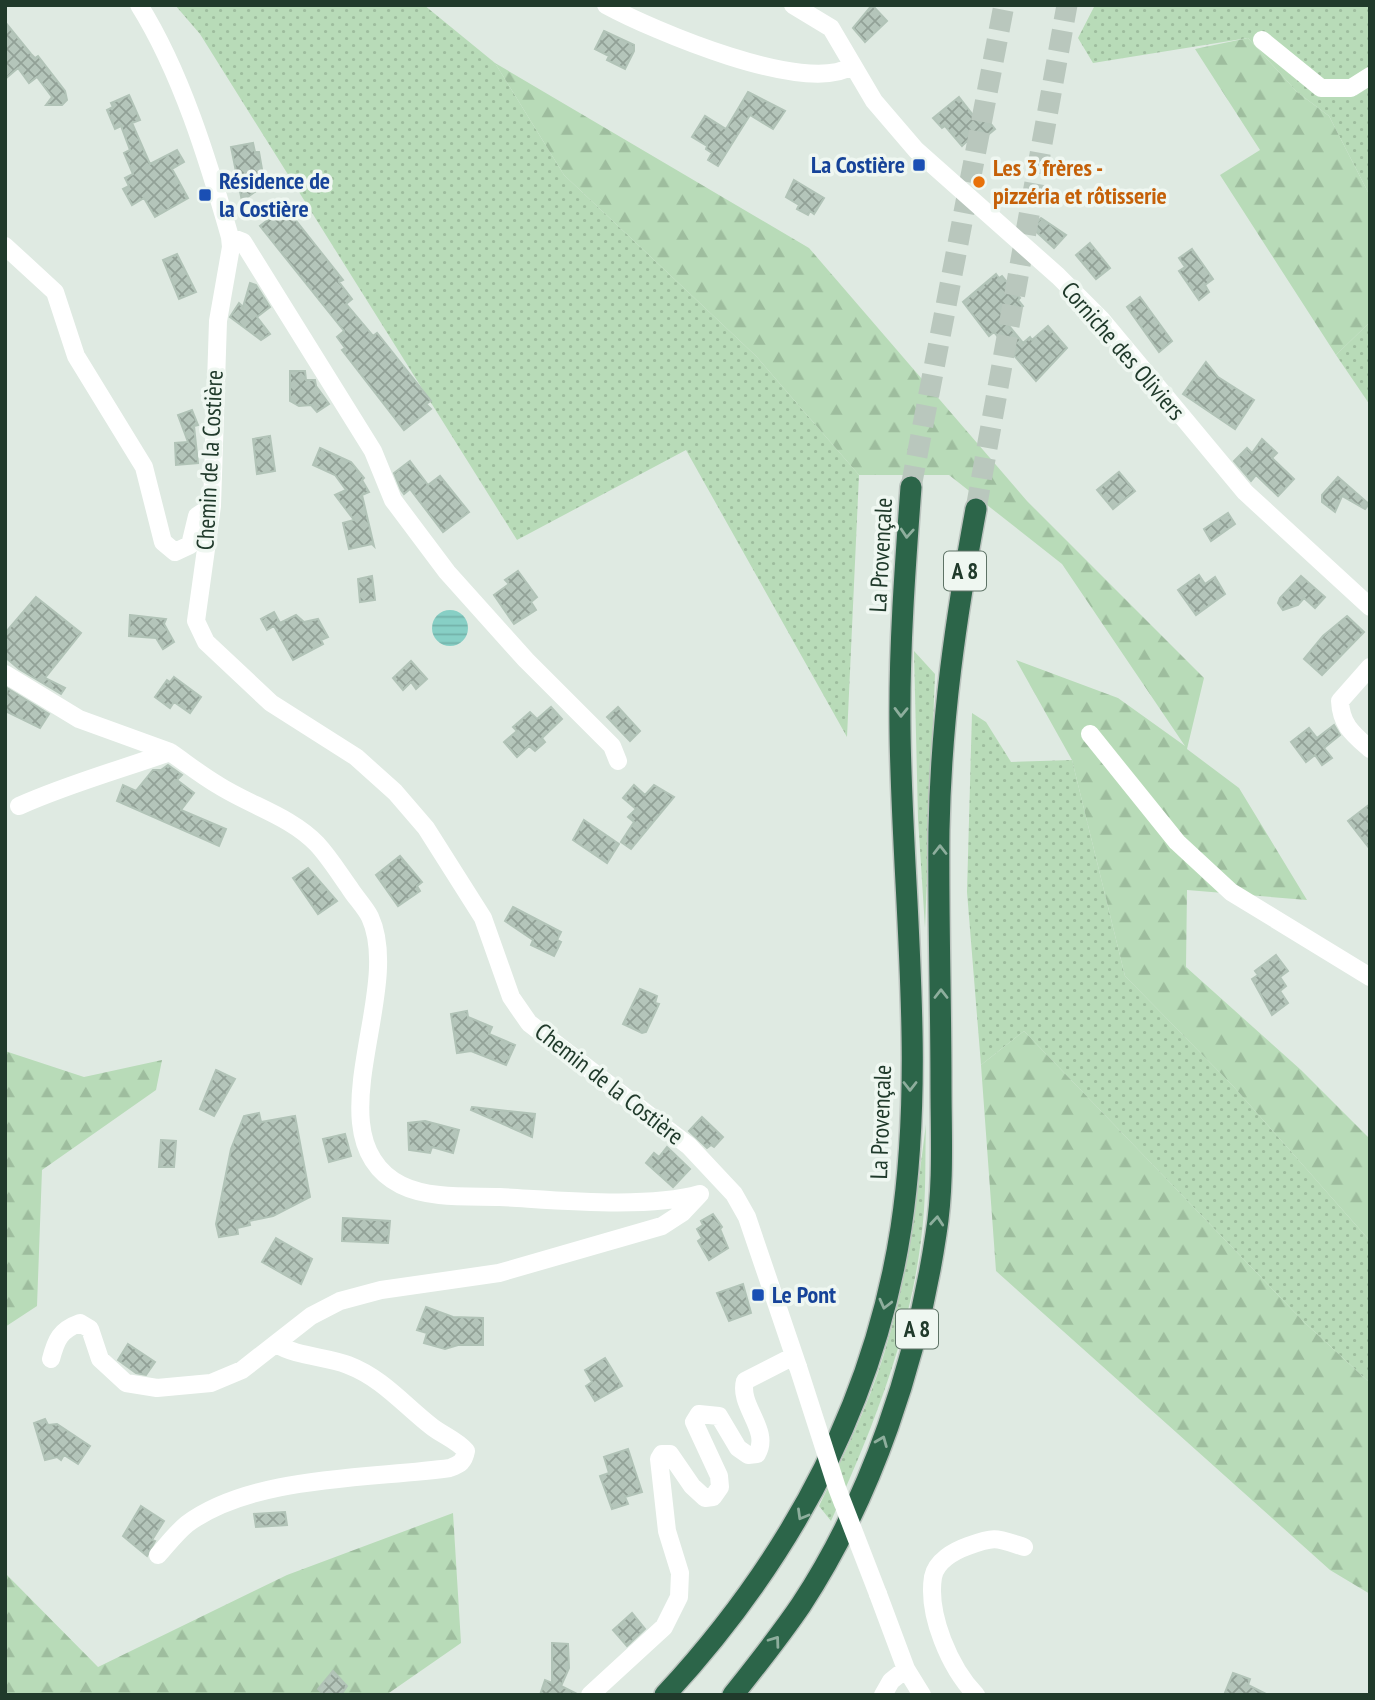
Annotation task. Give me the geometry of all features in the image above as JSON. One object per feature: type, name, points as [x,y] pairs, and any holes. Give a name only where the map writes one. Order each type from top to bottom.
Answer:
[{"type":"highway","name":"La Provençale","points":[[665,1695],[731,1620],[770,1567],[817,1488],[854,1401],[886,1304],[901,1230],[911,1115],[900,729],[904,578],[911,487]]},
{"type":"highway","name":"A 8","points":[[733,1695],[802,1604],[867,1478],[891,1419],[924,1302],[937,1231],[942,1163],[939,830],[947,701],[953,634],[976,509]]},
{"type":"street","name":"Chemin de la Costière","points":[[139,5],[163,44],[176,73],[230,237],[218,321],[212,506],[196,621],[206,642],[271,703],[356,757],[395,792],[426,828],[483,918],[511,998],[529,1023],[689,1146],[720,1177],[747,1217],[837,1488],[906,1669]]},
{"type":"street","points":[[606,5],[692,44],[794,72],[824,73],[852,65]]},
{"type":"street","name":"Corniche des Oliviers","points":[[793,5],[831,28],[874,101],[916,150],[1058,276],[1101,319],[1245,492],[1370,607]]},
{"type":"street","points":[[1262,40],[1321,89],[1351,88],[1370,76]]},
{"type":"street","name":"Chemin de la Costière","points":[[230,237],[243,242],[373,451],[393,500],[447,572],[526,660],[612,746],[618,761]]},
{"type":"street","points":[[5,246],[55,292],[76,356],[144,467],[163,542],[175,552],[190,545],[197,516],[212,506]]},
{"type":"street","points":[[1370,667],[1340,701],[1340,716],[1346,728],[1370,749]]},
{"type":"street","points":[[5,674],[79,719],[170,752],[218,786],[288,821],[318,845],[370,917],[381,954],[377,999],[362,1077],[359,1124],[374,1163],[401,1185],[442,1195],[586,1200],[679,1200],[700,1194]]},
{"type":"street","points":[[1090,734],[1177,842],[1231,892],[1370,978]]},
{"type":"street","points":[[19,806],[71,783],[93,780],[170,752]]},
{"type":"street","points":[[51,1359],[57,1338],[66,1328],[79,1323],[90,1329],[100,1359],[126,1383],[157,1388],[211,1383],[230,1377],[311,1316],[340,1301],[381,1290],[499,1273],[662,1226],[682,1213],[720,1177]]},
{"type":"street","points":[[158,1555],[188,1523],[258,1492],[309,1483],[450,1468],[461,1464],[465,1458],[466,1451],[461,1445],[431,1426],[381,1381],[345,1363],[293,1352],[276,1343]]},
{"type":"street","points":[[590,1695],[664,1627],[679,1597],[680,1573],[667,1531],[659,1459],[662,1454],[670,1454],[692,1486],[705,1498],[712,1497],[720,1487],[719,1476],[694,1422],[699,1413],[719,1416],[738,1448],[748,1455],[757,1454],[761,1447],[761,1436],[742,1390],[745,1381],[796,1361]]},
{"type":"street","points":[[976,1695],[951,1663],[937,1621],[933,1576],[943,1559],[961,1548],[993,1537],[1024,1547]]},
{"type":"street","points":[[883,1695],[891,1681],[906,1669],[922,1695]]},
{"type":"green space","points":[[175,5],[424,5],[495,63],[564,175],[756,356],[859,475],[847,737],[686,450],[517,540],[200,34]]},
{"type":"green space","points":[[1095,5],[1370,5],[1370,196],[1329,116],[1297,92],[1248,38],[1093,63],[1078,38]]},
{"type":"green space","points":[[1248,38],[1297,92],[1329,116],[1370,196],[1370,322],[1336,355],[1220,175],[1260,150],[1195,49]]},
{"type":"green space","points":[[495,63],[809,248],[1027,501],[1204,678],[1187,749],[1239,788],[1307,900],[1187,890],[1186,967],[1301,1070],[1370,1139],[1370,1241],[1233,1086],[1125,976],[1072,760],[1016,660],[1118,698],[1185,746],[1062,564],[949,475],[859,475],[756,356],[564,175]]},
{"type":"green space","points":[[1370,322],[1370,405],[1336,355]]},
{"type":"green space","points":[[914,651],[935,674],[925,928],[918,818]]},
{"type":"green space","points":[[972,713],[986,722],[1011,762],[1072,760],[1125,976],[1233,1086],[1370,1241],[1370,1383],[1304,1322],[1024,1031],[981,1065],[967,892]]},
{"type":"green space","points":[[1024,1031],[1304,1322],[1370,1383],[1370,1594],[1330,1570],[996,1271],[981,1065]]},
{"type":"green space","points":[[5,1051],[84,1077],[162,1060],[156,1090],[42,1170],[37,1306],[5,1327]]},
{"type":"green space","points":[[926,1124],[920,1251],[903,1331],[878,1408],[831,1521],[819,1506],[863,1412],[892,1326],[910,1240]]},
{"type":"green space","points":[[453,1513],[461,1643],[386,1695],[5,1695],[5,1573],[98,1667],[287,1575]]},
{"type":"water","points":[[450,610],[463,615],[468,628],[463,641],[450,646],[437,641],[432,628],[437,615]]},
{"type":"building","points":[[872,5],[887,21],[865,42],[853,28]]},
{"type":"building","points":[[5,22],[31,54],[35,58],[38,56],[65,91],[67,100],[62,105],[46,105],[52,97],[37,77],[29,83],[18,68],[5,79]]},
{"type":"building","points":[[604,31],[634,45],[634,51],[625,69],[607,60],[609,56],[595,49]]},
{"type":"building","points":[[748,92],[785,111],[773,129],[750,115],[718,166],[708,160],[712,153],[706,149],[707,146],[692,137],[705,116],[726,129]]},
{"type":"building","points":[[129,95],[140,120],[132,123],[150,164],[177,150],[184,162],[172,169],[188,198],[155,217],[144,198],[132,205],[123,189],[129,186],[125,178],[133,174],[124,153],[130,150],[121,126],[115,129],[107,110],[113,107],[111,103]]},
{"type":"building","points":[[959,97],[973,115],[980,110],[995,129],[972,148],[967,141],[962,146],[945,126],[942,128],[933,118]]},
{"type":"building","points":[[253,143],[255,152],[259,152],[263,175],[247,178],[256,191],[242,201],[231,147]]},
{"type":"building","points":[[794,180],[824,198],[814,214],[810,211],[808,215],[797,209],[799,205],[786,197]]},
{"type":"building","points":[[282,209],[287,215],[290,213],[343,280],[339,282],[352,299],[346,304],[373,336],[377,333],[431,401],[426,404],[431,409],[404,430],[342,350],[345,348],[337,337],[344,331],[260,226]]},
{"type":"building","points":[[1041,218],[1066,235],[1054,248],[1032,228]]},
{"type":"building","points":[[1090,243],[1110,268],[1096,279],[1076,255]]},
{"type":"building","points":[[1192,249],[1213,279],[1205,285],[1209,292],[1199,300],[1179,271],[1185,267],[1179,258]]},
{"type":"building","points":[[177,254],[196,292],[179,299],[163,260]]},
{"type":"building","points":[[996,274],[999,278],[1002,276],[1020,298],[1018,300],[1023,306],[1005,321],[1023,343],[1030,337],[1032,340],[1048,326],[1067,348],[1036,381],[994,332],[989,336],[963,302]]},
{"type":"building","points":[[250,283],[256,285],[270,307],[257,317],[270,334],[261,340],[230,317],[239,303],[243,307]]},
{"type":"building","points":[[1140,297],[1172,341],[1159,352],[1127,307]]},
{"type":"building","points":[[1206,362],[1218,377],[1254,400],[1235,429],[1183,394]]},
{"type":"building","points":[[290,371],[305,371],[306,380],[315,380],[316,386],[329,404],[317,412],[311,405],[299,406],[290,401]]},
{"type":"building","points":[[192,410],[198,425],[194,426],[198,463],[176,465],[175,443],[188,442],[178,415]]},
{"type":"building","points":[[270,436],[275,471],[257,474],[253,439]]},
{"type":"building","points":[[1262,439],[1277,453],[1272,458],[1294,479],[1278,496],[1256,475],[1251,481],[1234,461],[1247,448],[1252,453]]},
{"type":"building","points":[[320,448],[351,462],[364,478],[362,480],[369,492],[362,495],[374,546],[372,544],[349,549],[343,523],[354,520],[335,495],[346,490],[335,475],[313,465]]},
{"type":"building","points":[[410,461],[428,485],[440,476],[469,512],[443,532],[410,489],[404,494],[401,490],[394,473]]},
{"type":"building","points":[[1119,472],[1135,491],[1113,509],[1097,490]]},
{"type":"building","points":[[1338,477],[1369,504],[1365,509],[1342,496],[1335,512],[1322,502],[1322,495]]},
{"type":"building","points":[[1228,513],[1235,524],[1211,541],[1204,529]]},
{"type":"building","points":[[518,571],[537,597],[531,602],[536,610],[514,624],[494,595],[509,584],[505,580]]},
{"type":"building","points":[[1199,575],[1205,584],[1215,577],[1225,594],[1196,615],[1178,590]]},
{"type":"building","points":[[372,576],[375,600],[360,602],[358,579]]},
{"type":"building","points":[[1301,576],[1325,597],[1315,608],[1304,598],[1298,605],[1283,610],[1278,603],[1280,598]]},
{"type":"building","points":[[36,597],[81,633],[45,678],[65,688],[61,694],[19,669],[5,657],[5,633]]},
{"type":"building","points":[[274,612],[280,623],[296,615],[304,622],[318,619],[328,637],[321,640],[323,644],[293,660],[274,626],[267,630],[261,619]]},
{"type":"building","points":[[130,615],[166,619],[164,624],[174,642],[163,649],[156,638],[129,636]]},
{"type":"building","points":[[1347,616],[1364,632],[1322,675],[1304,659],[1323,636]]},
{"type":"building","points":[[411,661],[427,679],[416,689],[411,682],[403,690],[393,678]]},
{"type":"building","points":[[174,677],[201,697],[190,713],[174,702],[170,708],[155,697],[167,680],[170,682]]},
{"type":"building","points":[[7,688],[49,714],[40,728],[5,711]]},
{"type":"building","points":[[551,707],[562,719],[542,738],[545,742],[535,751],[529,746],[517,757],[504,742],[517,731],[513,727],[530,712],[537,719]]},
{"type":"building","points":[[618,707],[640,731],[630,741],[607,717]]},
{"type":"building","points":[[1334,725],[1340,735],[1324,748],[1332,758],[1322,765],[1315,755],[1306,762],[1291,742],[1309,728],[1317,738]]},
{"type":"building","points":[[168,765],[182,775],[177,780],[194,793],[181,810],[226,829],[219,846],[117,801],[123,785],[136,791],[153,770],[161,770]]},
{"type":"building","points":[[634,785],[645,795],[654,785],[674,797],[631,849],[621,842],[634,822],[628,817],[636,809],[623,798]]},
{"type":"building","points":[[1370,804],[1370,849],[1348,821]]},
{"type":"building","points":[[584,820],[619,844],[607,863],[573,840]]},
{"type":"building","points":[[400,856],[422,882],[417,886],[420,891],[398,906],[376,875]]},
{"type":"building","points":[[308,868],[337,901],[318,914],[293,878]]},
{"type":"building","points":[[513,907],[561,932],[557,940],[561,942],[554,956],[531,945],[533,940],[505,921]]},
{"type":"building","points":[[1276,955],[1288,971],[1280,977],[1286,986],[1280,991],[1288,1003],[1272,1015],[1252,979],[1258,975],[1255,971]]},
{"type":"building","points":[[640,989],[657,996],[655,1003],[659,1004],[646,1032],[642,1033],[623,1024]]},
{"type":"building","points":[[467,1011],[468,1017],[492,1027],[489,1034],[515,1045],[506,1065],[471,1051],[457,1053],[451,1014]]},
{"type":"building","points":[[216,1070],[235,1079],[214,1116],[200,1109]]},
{"type":"building","points":[[472,1107],[535,1114],[532,1137],[471,1110]]},
{"type":"building","points":[[259,1113],[261,1122],[295,1116],[310,1197],[273,1216],[249,1221],[250,1225],[237,1228],[238,1234],[219,1237],[216,1224],[231,1149],[244,1116]]},
{"type":"building","points":[[702,1117],[723,1137],[714,1147],[711,1145],[707,1148],[689,1131]]},
{"type":"building","points":[[425,1121],[459,1130],[453,1153],[432,1147],[430,1153],[409,1150],[408,1123]]},
{"type":"building","points":[[345,1134],[351,1156],[329,1162],[323,1139]]},
{"type":"building","points":[[161,1140],[176,1141],[174,1167],[159,1167]]},
{"type":"building","points":[[667,1147],[690,1169],[673,1187],[646,1163],[654,1153],[659,1157]]},
{"type":"building","points":[[713,1214],[722,1227],[720,1229],[728,1248],[709,1260],[698,1241],[702,1238],[697,1229],[703,1225],[701,1221]]},
{"type":"building","points":[[343,1218],[390,1221],[388,1243],[342,1241]]},
{"type":"building","points":[[276,1238],[312,1259],[301,1284],[262,1262]]},
{"type":"building","points":[[743,1284],[751,1313],[729,1321],[717,1293]]},
{"type":"building","points":[[426,1307],[453,1317],[483,1318],[483,1345],[458,1345],[445,1349],[424,1343],[427,1333],[417,1330]]},
{"type":"building","points":[[128,1344],[155,1362],[146,1375],[136,1373],[118,1360]]},
{"type":"building","points":[[605,1358],[622,1386],[595,1401],[586,1386],[592,1382],[585,1370]]},
{"type":"building","points":[[45,1419],[48,1425],[57,1424],[90,1446],[78,1464],[64,1455],[61,1460],[57,1457],[45,1460],[34,1423]]},
{"type":"building","points":[[628,1449],[642,1492],[625,1497],[628,1504],[612,1509],[600,1476],[609,1473],[604,1457]]},
{"type":"building","points":[[141,1506],[164,1521],[152,1540],[155,1541],[147,1556],[123,1536]]},
{"type":"building","points":[[285,1512],[287,1525],[256,1527],[254,1514]]},
{"type":"building","points":[[632,1613],[645,1629],[627,1646],[613,1630]]},
{"type":"building","points":[[552,1643],[568,1644],[569,1668],[561,1686],[579,1695],[540,1695],[545,1680],[552,1683]]},
{"type":"building","points":[[333,1671],[347,1686],[341,1695],[324,1695],[318,1689]]},
{"type":"building","points":[[1233,1673],[1250,1679],[1248,1685],[1268,1695],[1224,1695]]},
{"type":"tunnel","points":[[911,487],[1004,5]]},
{"type":"tunnel","points":[[976,509],[1067,5]]},
{"type":"place","name":"La Costière","points":[[919,165]]},
{"type":"place","name":"Les 3 frères - pizzéria et rôtisserie","points":[[979,182]]},
{"type":"place","name":"Résidence de la Costière","points":[[205,195]]},
{"type":"place","name":"Le Pont","points":[[758,1295]]}]
